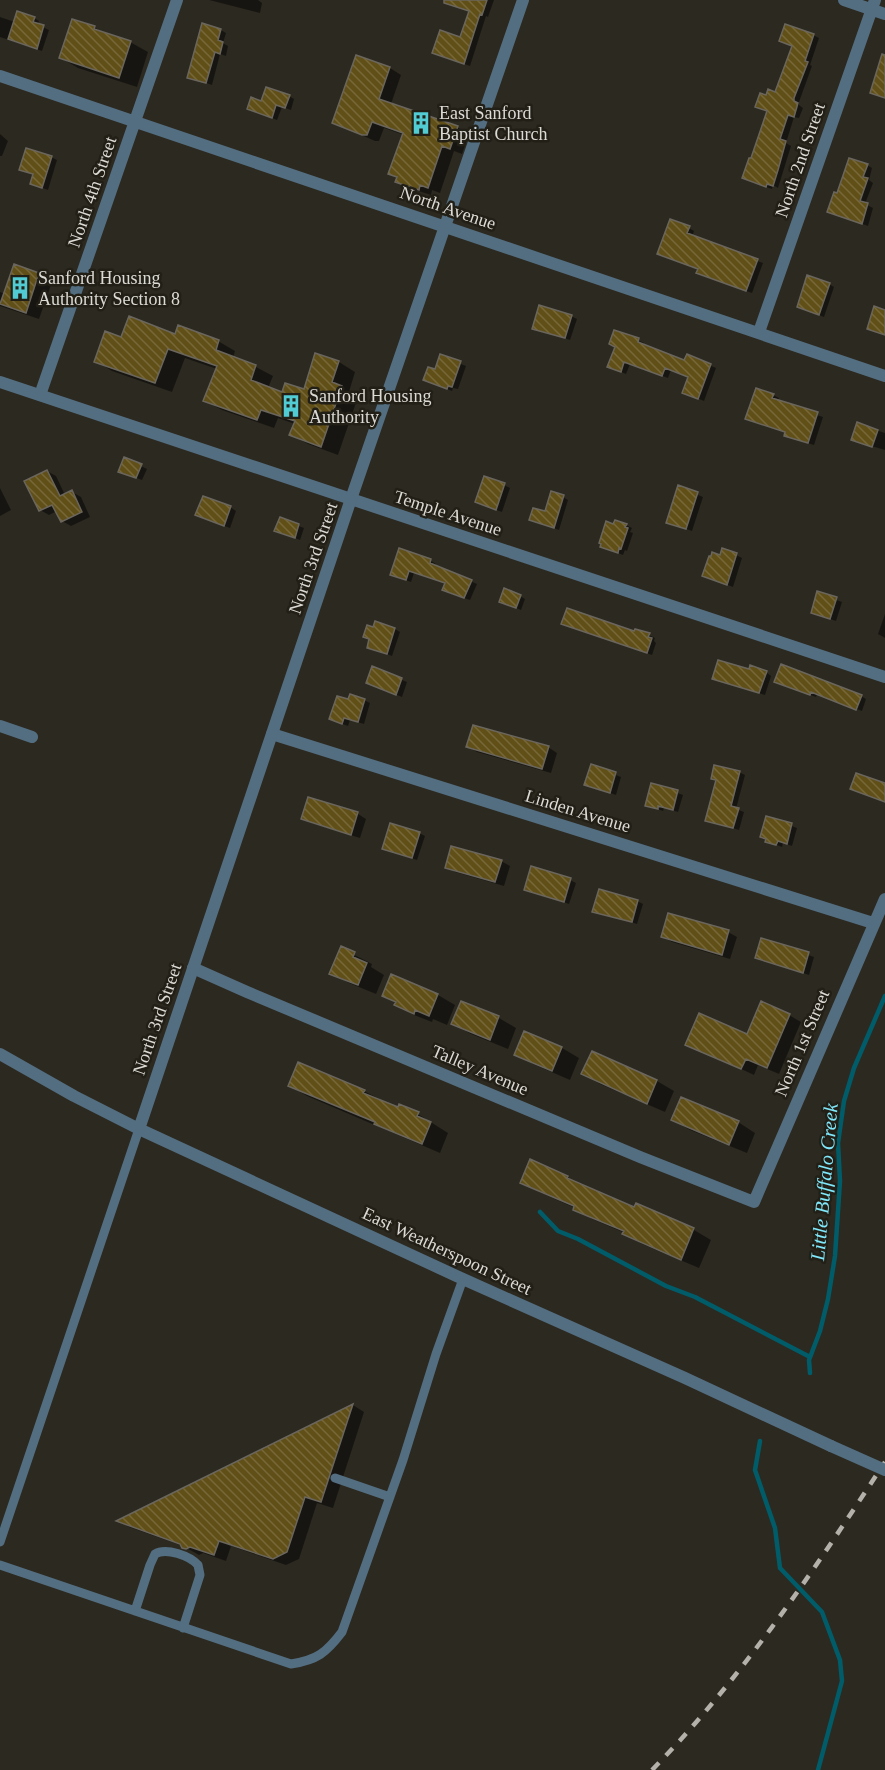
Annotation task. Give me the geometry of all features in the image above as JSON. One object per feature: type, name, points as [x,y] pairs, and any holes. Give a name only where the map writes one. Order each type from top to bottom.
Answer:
[{"type":"street","name":"North 4th Street","points":[[40,395],[177,0]]},
{"type":"street","name":"North 3rd Street","points":[[138,1129],[523,0]]},
{"type":"street","points":[[844,0],[874,5],[885,14]]},
{"type":"street","name":"North 2nd Street","points":[[759,332],[874,5]]},
{"type":"street","name":"North Avenue","points":[[0,76],[885,376]]},
{"type":"street","name":"Temple Avenue","points":[[0,382],[885,677]]},
{"type":"street","points":[[0,726],[32,736]]},
{"type":"street","name":"Linden Avenue","points":[[272,734],[873,923]]},
{"type":"street","name":"North 1st Street","points":[[754,1202],[885,898]]},
{"type":"street","name":"Talley Avenue","points":[[194,968],[542,1116],[754,1202]]},
{"type":"street","name":"East Weatherspoon Street","points":[[0,1054],[138,1129],[885,1470]]},
{"type":"lane","points":[[0,1542],[138,1129]]},
{"type":"lane","points":[[0,1565],[291,1664],[309,1661],[329,1650],[342,1632],[463,1279]]},
{"type":"lane","points":[[335,1478],[390,1497]]},
{"type":"lane","points":[[135,1611],[155,1554],[163,1551],[189,1558],[198,1565],[200,1575],[183,1628]]},
{"type":"building","points":[[444,0],[487,0],[482,15],[480,14],[464,64],[432,53],[440,30],[460,37],[469,11],[444,3]]},
{"type":"building","points":[[17,11],[35,17],[33,22],[44,25],[37,49],[8,39]]},
{"type":"building","points":[[72,19],[131,41],[119,78],[59,58]]},
{"type":"building","points":[[202,23],[221,29],[218,40],[223,42],[220,54],[215,52],[206,83],[187,78]]},
{"type":"building","points":[[785,24],[814,34],[805,61],[808,62],[794,98],[794,101],[798,103],[794,117],[788,115],[780,139],[786,141],[773,186],[767,184],[766,187],[742,178],[767,111],[755,107],[760,93],[766,95],[768,89],[775,92],[792,46],[779,41]]},
{"type":"building","points":[[882,54],[885,55],[885,98],[870,93]]},
{"type":"building","name":"East Sanford Baptist Church","points":[[356,55],[390,67],[379,99],[458,126],[450,149],[442,146],[428,188],[420,185],[419,190],[395,182],[397,177],[388,174],[403,133],[372,122],[367,135],[362,135],[332,123]]},
{"type":"building","points":[[266,87],[290,95],[285,108],[276,105],[272,118],[247,109],[251,97],[261,101]]},
{"type":"building","points":[[26,148],[52,156],[42,188],[30,184],[33,174],[19,170]]},
{"type":"building","points":[[849,158],[868,164],[863,177],[868,178],[860,201],[868,203],[862,224],[827,212],[834,192],[837,193]]},
{"type":"building","points":[[670,219],[690,226],[687,233],[758,259],[746,291],[696,273],[698,269],[657,254]]},
{"type":"building","name":"Sanford Housing Authority Section 8","points":[[14,264],[39,273],[26,313],[0,304]]},
{"type":"building","points":[[807,275],[830,283],[819,315],[797,307]]},
{"type":"building","points":[[539,305],[572,315],[565,338],[532,329]]},
{"type":"building","points":[[874,306],[885,310],[885,335],[867,329]]},
{"type":"building","points":[[129,316],[175,334],[178,325],[219,340],[216,350],[256,365],[251,380],[282,392],[285,383],[304,389],[315,353],[339,361],[332,382],[342,386],[321,447],[289,435],[295,421],[261,410],[257,420],[203,401],[217,366],[168,349],[155,383],[94,362],[105,331],[121,337]]},
{"type":"building","points":[[614,330],[639,338],[638,342],[684,360],[687,354],[711,364],[698,399],[682,393],[688,377],[665,368],[662,376],[624,362],[621,372],[607,367],[615,347],[609,344]]},
{"type":"building","points":[[440,354],[461,361],[452,387],[448,386],[447,389],[423,380],[428,367],[435,369]]},
{"type":"building","points":[[756,388],[774,394],[772,398],[818,412],[808,443],[784,436],[785,432],[745,419]]},
{"type":"building","points":[[857,422],[878,430],[872,447],[851,440]]},
{"type":"building","points":[[124,457],[142,464],[136,478],[118,472]]},
{"type":"building","points":[[47,470],[60,496],[72,490],[82,512],[61,522],[52,505],[39,511],[24,481]]},
{"type":"building","points":[[484,476],[505,483],[496,510],[475,502]]},
{"type":"building","points":[[678,485],[698,492],[686,529],[666,523]]},
{"type":"building","points":[[551,491],[564,495],[554,528],[529,520],[533,508],[545,511]]},
{"type":"building","points":[[203,496],[231,506],[224,526],[195,515]]},
{"type":"building","points":[[280,517],[299,524],[295,538],[274,531]]},
{"type":"building","points":[[615,520],[627,524],[625,527],[628,528],[618,553],[600,547],[599,543],[606,521],[613,524]]},
{"type":"building","points":[[399,548],[431,559],[430,563],[472,580],[464,598],[442,590],[445,583],[409,571],[406,580],[390,575]]},
{"type":"building","points":[[722,548],[737,553],[727,585],[702,576],[709,556],[712,552],[720,555]]},
{"type":"building","points":[[504,588],[521,595],[516,608],[499,602]]},
{"type":"building","points":[[817,591],[837,597],[830,619],[811,613]]},
{"type":"building","points":[[567,608],[634,631],[635,629],[650,633],[648,637],[652,638],[647,653],[561,624]]},
{"type":"building","points":[[375,621],[395,628],[387,654],[367,648],[369,639],[363,637],[367,625],[373,627]]},
{"type":"building","points":[[718,660],[749,669],[750,665],[767,671],[759,693],[712,679]]},
{"type":"building","points":[[781,664],[862,695],[856,710],[811,692],[810,695],[774,682]]},
{"type":"building","points":[[372,666],[402,678],[396,695],[366,683]]},
{"type":"building","points":[[350,694],[365,699],[358,722],[344,718],[342,724],[329,719],[337,696],[348,699]]},
{"type":"building","points":[[473,725],[549,746],[542,769],[466,747]]},
{"type":"building","points":[[591,764],[616,772],[610,793],[584,785]]},
{"type":"building","points":[[714,765],[740,771],[731,806],[739,808],[733,828],[705,821],[716,780],[711,779]]},
{"type":"building","points":[[856,773],[885,783],[885,802],[850,789]]},
{"type":"building","points":[[651,783],[678,790],[673,810],[658,806],[658,809],[645,806]]},
{"type":"building","points":[[308,797],[358,812],[351,835],[301,819]]},
{"type":"building","points":[[766,816],[792,823],[787,844],[778,841],[776,845],[765,842],[766,839],[760,837]]},
{"type":"building","points":[[390,823],[420,832],[412,858],[382,849]]},
{"type":"building","points":[[451,846],[502,860],[495,882],[445,868]]},
{"type":"building","points":[[531,866],[571,878],[564,902],[524,890]]},
{"type":"building","points":[[599,889],[638,900],[632,922],[592,912]]},
{"type":"building","points":[[668,913],[729,930],[722,955],[661,937]]},
{"type":"building","points":[[761,938],[809,952],[803,973],[755,958]]},
{"type":"building","points":[[341,946],[355,952],[353,957],[367,963],[358,985],[329,974]]},
{"type":"building","points":[[391,974],[438,994],[429,1016],[415,1010],[414,1014],[394,1005],[396,1002],[382,996]]},
{"type":"building","points":[[461,1001],[499,1016],[490,1040],[451,1024]]},
{"type":"building","points":[[761,1001],[790,1014],[767,1068],[746,1059],[741,1069],[685,1045],[699,1013],[747,1034]]},
{"type":"building","points":[[524,1031],[562,1047],[552,1071],[514,1055]]},
{"type":"building","points":[[592,1051],[657,1080],[647,1104],[581,1074]]},
{"type":"building","points":[[298,1062],[365,1090],[363,1093],[398,1107],[399,1104],[419,1112],[417,1116],[431,1122],[422,1144],[288,1086]]},
{"type":"building","points":[[681,1097],[739,1121],[729,1145],[671,1120]]},
{"type":"building","points":[[530,1159],[634,1207],[636,1203],[694,1228],[681,1260],[622,1234],[624,1231],[573,1210],[574,1206],[520,1183]]},
{"type":"building","points":[[353,1404],[321,1502],[305,1497],[287,1552],[273,1559],[219,1541],[214,1555],[190,1547],[186,1549],[180,1544],[116,1521]]},
{"type":"waterway","name":"Little Buffalo Creek","points":[[810,1373],[809,1360],[820,1331],[835,1256],[840,1181],[838,1143],[844,1101],[854,1068],[885,996]]},
{"type":"waterway","points":[[540,1212],[558,1231],[578,1239],[666,1286],[695,1297],[810,1357]]},
{"type":"waterway","name":"Little Buffalo Creek","points":[[760,1441],[755,1470],[775,1528],[780,1568],[822,1612],[840,1660],[842,1681],[818,1770]]},
{"type":"railway","points":[[652,1770],[717,1698],[776,1622],[885,1462]]},
{"type":"place","name":"East Sanford Baptist Church","points":[[421,123]]},
{"type":"place","name":"Sanford Housing Authority Section 8","points":[[20,288]]},
{"type":"place","name":"Sanford Housing Authority","points":[[291,406]]}]
